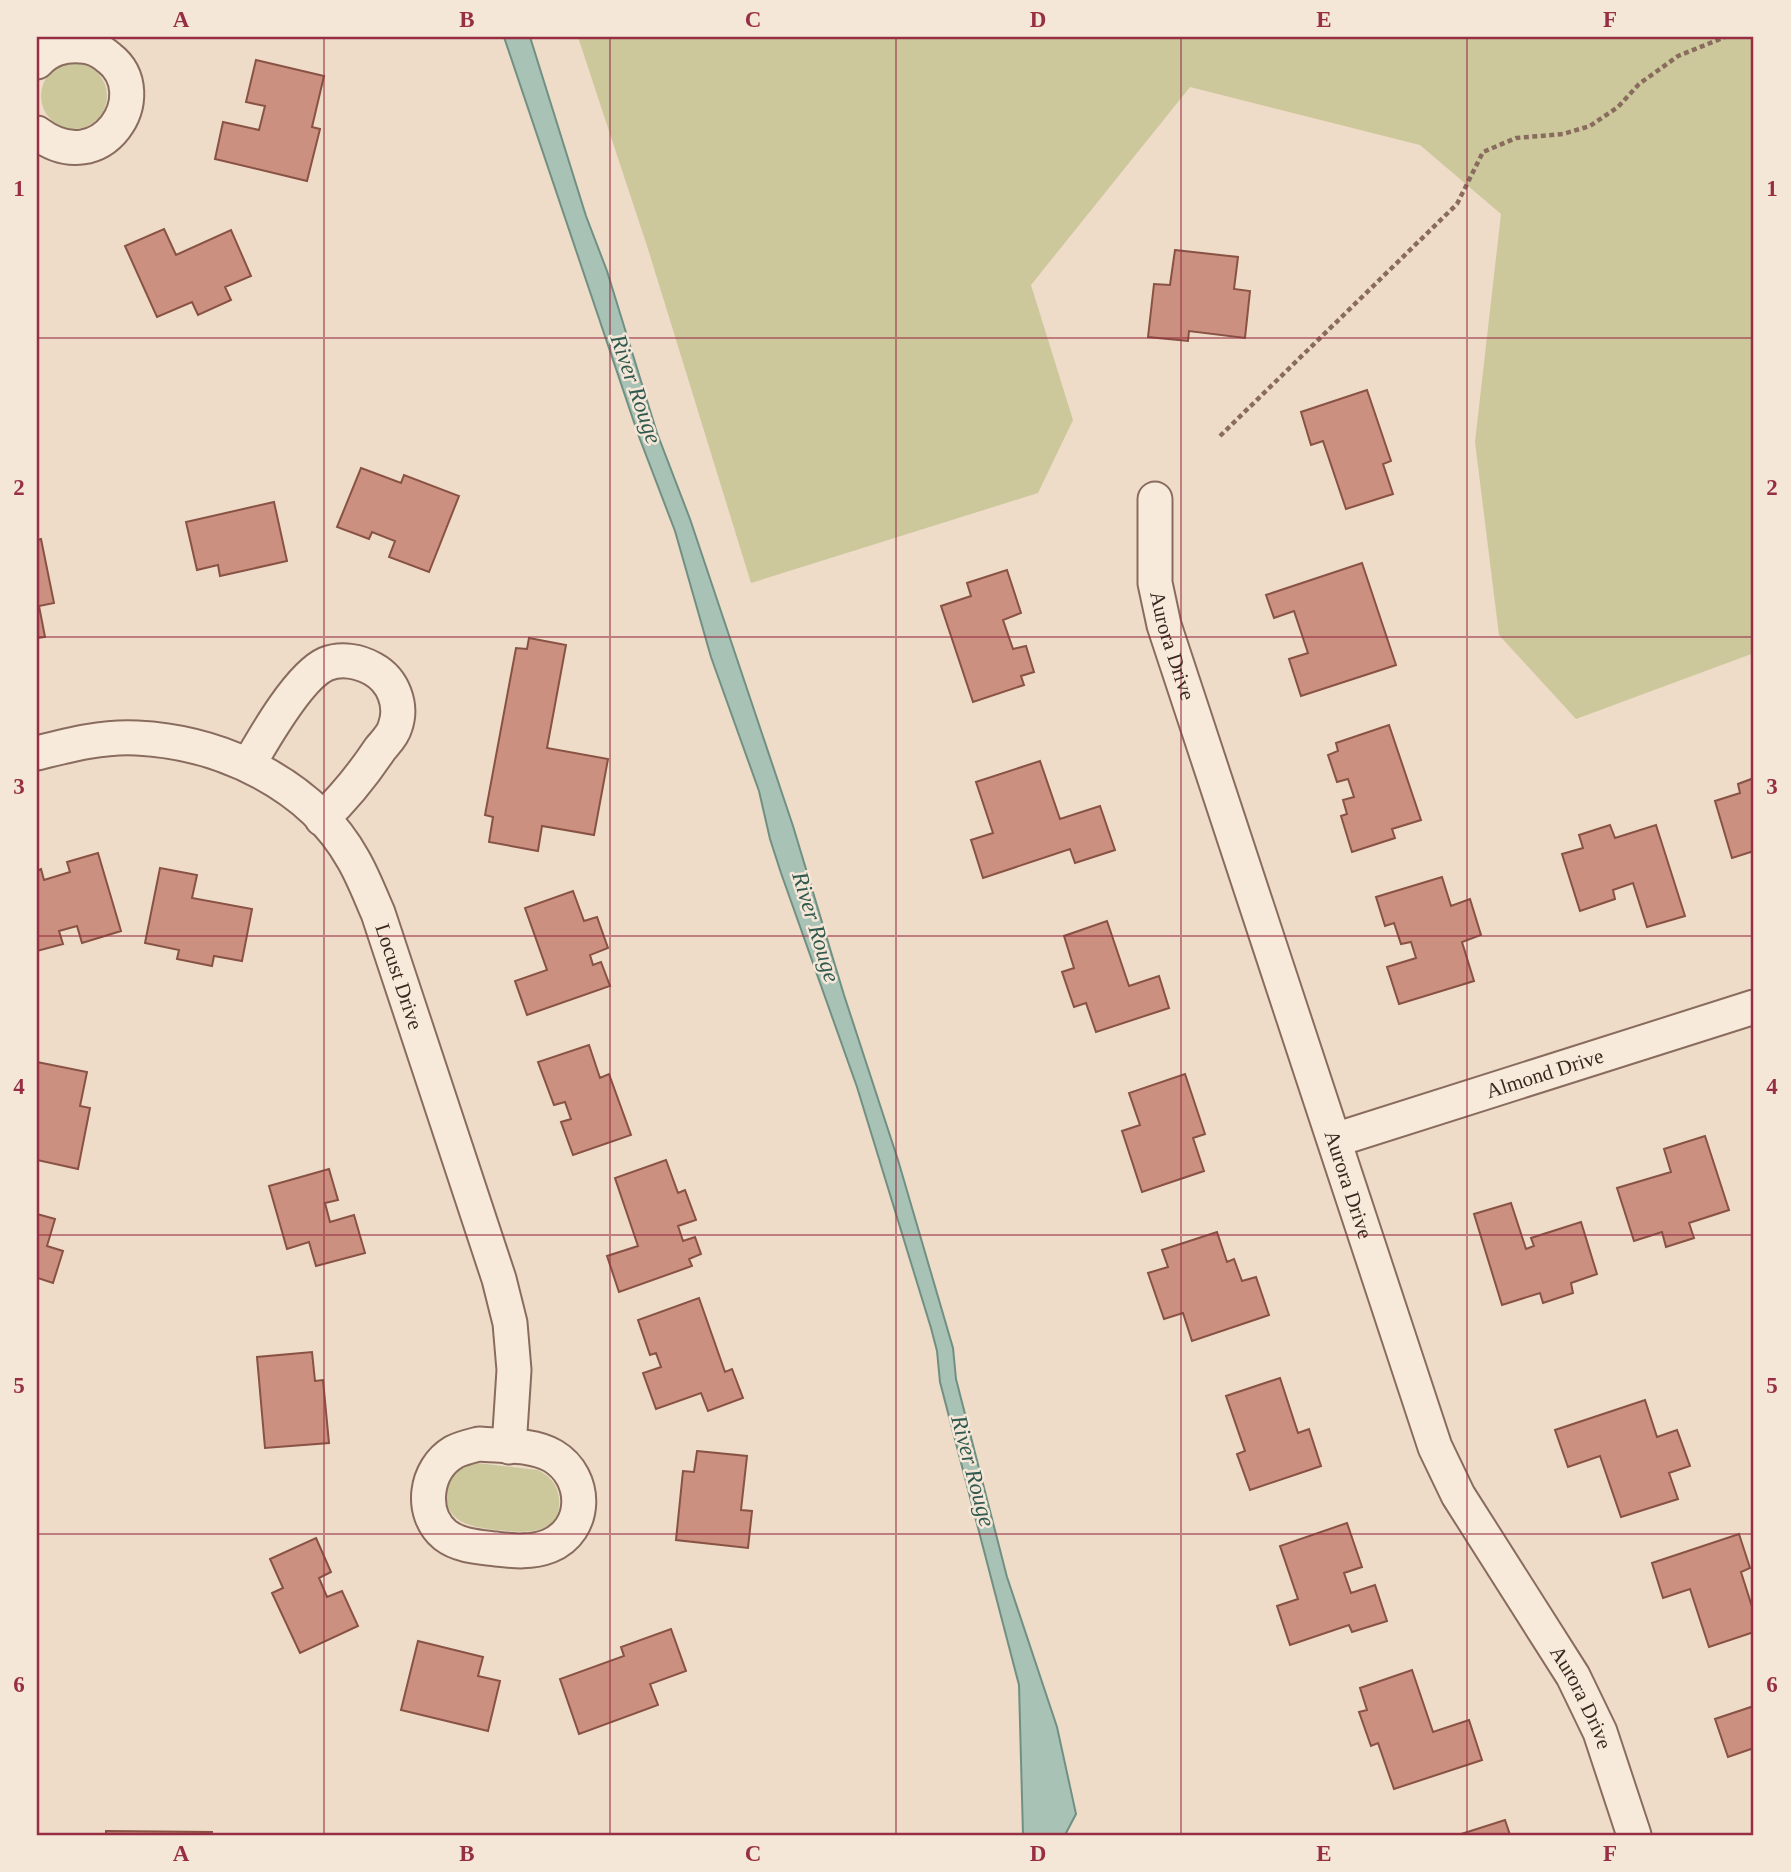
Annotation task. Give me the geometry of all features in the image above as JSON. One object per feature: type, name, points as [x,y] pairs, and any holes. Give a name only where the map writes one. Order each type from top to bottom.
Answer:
[{"type":"street","points":[[37,62],[55,48],[86,46],[102,52],[115,62],[123,75],[126,89],[121,117],[113,131],[90,147],[58,145],[37,132]]},
{"type":"street","name":"Aurora Drive","points":[[1156,499],[1155,583],[1164,625],[1436,1447],[1458,1494],[1573,1676],[1600,1732],[1634,1835]]},
{"type":"street","points":[[249,764],[272,725],[294,696],[309,677],[326,664],[345,661],[362,663],[381,673],[393,687],[398,704],[395,728],[352,789],[323,819]]},
{"type":"street","name":"Locust Drive","points":[[37,753],[93,741],[135,737],[178,741],[249,764],[300,798],[323,819],[353,858],[378,913],[499,1279],[510,1323],[514,1370],[509,1447]]},
{"type":"street","name":"Almond Drive","points":[[1335,1140],[1754,1007]]},
{"type":"street","points":[[479,1444],[509,1447],[537,1450],[552,1455],[562,1463],[577,1485],[580,1500],[575,1523],[558,1541],[536,1550],[521,1552],[469,1546],[446,1536],[437,1526],[428,1499],[429,1486],[443,1460],[454,1452],[479,1444]]},
{"type":"path","points":[[1220,436],[1457,204],[1483,152],[1516,138],[1563,134],[1590,127],[1618,107],[1639,84],[1678,57],[1725,37]]},
{"type":"shaded area","points":[[578,37],[1754,37],[1754,653],[1576,719],[1499,635],[1475,442],[1501,214],[1420,145],[1190,87],[1031,285],[1073,420],[1038,493],[751,583],[648,249]]},
{"type":"shaded area","points":[[74,63],[87,66],[97,73],[104,83],[107,96],[104,109],[97,119],[87,126],[74,129],[61,126],[51,119],[44,109],[41,96],[44,83],[51,73],[61,66]]},
{"type":"shaded area","points":[[477,1463],[538,1470],[546,1475],[555,1485],[559,1499],[554,1520],[540,1530],[519,1532],[480,1528],[455,1517],[449,1510],[447,1501],[450,1479],[466,1466]]},
{"type":"water","name":"River Rouge","points":[[504,37],[530,37],[657,433],[690,519],[793,826],[898,1160],[953,1348],[956,1379],[1007,1577],[1057,1727],[1076,1814],[1065,1835],[1023,1835],[1019,1685],[940,1382],[937,1351],[931,1328],[857,1087],[781,873],[759,791],[711,657],[675,531],[638,434]]},
{"type":"building","points":[[256,60],[324,76],[312,127],[320,129],[307,181],[215,159],[223,122],[259,130],[265,106],[246,102]]},
{"type":"building","points":[[164,229],[176,255],[231,230],[251,276],[225,287],[231,300],[198,315],[192,302],[157,317],[125,246]]},
{"type":"building","points":[[1175,250],[1238,257],[1234,289],[1250,291],[1245,338],[1189,331],[1188,341],[1148,337],[1154,284],[1170,285]]},
{"type":"building","points":[[1367,390],[1391,461],[1383,464],[1393,494],[1346,509],[1323,441],[1311,445],[1301,412]]},
{"type":"building","points":[[361,468],[401,483],[404,475],[459,496],[429,572],[389,557],[395,541],[372,532],[369,539],[337,527]]},
{"type":"building","points":[[274,502],[287,561],[220,576],[218,565],[197,570],[186,522]]},
{"type":"building","points":[[41,539],[54,603],[39,606],[45,637],[37,638],[37,540]]},
{"type":"building","points":[[1362,563],[1396,665],[1301,696],[1289,659],[1308,653],[1294,611],[1274,618],[1266,595]]},
{"type":"building","points":[[1007,570],[1021,613],[1003,620],[1013,649],[1026,646],[1034,672],[1021,676],[1024,685],[973,702],[941,606],[971,596],[967,583]]},
{"type":"building","points":[[529,638],[566,645],[547,748],[608,759],[594,835],[542,826],[538,851],[489,842],[493,817],[485,815],[516,648],[527,649]]},
{"type":"building","points":[[1389,725],[1421,820],[1392,829],[1395,838],[1352,852],[1341,816],[1347,814],[1343,800],[1354,797],[1348,779],[1337,782],[1328,755],[1338,751],[1336,743]]},
{"type":"building","points":[[1040,761],[1060,819],[1100,806],[1115,850],[1075,863],[1070,849],[983,878],[971,840],[993,833],[976,782]]},
{"type":"building","points":[[1754,778],[1754,851],[1732,858],[1715,801],[1740,793],[1738,784]]},
{"type":"building","points":[[1610,825],[1615,838],[1656,825],[1685,916],[1647,927],[1633,883],[1613,890],[1615,899],[1580,911],[1562,854],[1583,848],[1579,835]]},
{"type":"building","points":[[98,853],[121,931],[82,943],[77,926],[59,931],[63,944],[37,951],[37,871],[41,869],[44,880],[70,872],[67,862]]},
{"type":"building","points":[[160,868],[197,875],[192,898],[252,909],[242,961],[214,956],[212,966],[177,959],[179,950],[145,943]]},
{"type":"building","points":[[1442,877],[1451,906],[1470,899],[1481,935],[1462,942],[1474,981],[1399,1004],[1387,967],[1416,958],[1411,942],[1401,944],[1394,923],[1385,926],[1376,897]]},
{"type":"building","points":[[573,891],[584,921],[597,917],[608,948],[590,955],[593,965],[601,962],[610,986],[527,1015],[515,981],[547,970],[525,908]]},
{"type":"building","points":[[1107,921],[1129,986],[1159,976],[1169,1008],[1096,1032],[1086,1003],[1074,1007],[1062,972],[1074,968],[1064,936]]},
{"type":"building","points":[[589,1045],[600,1078],[609,1074],[631,1135],[573,1155],[561,1122],[571,1119],[565,1102],[554,1105],[538,1062]]},
{"type":"building","points":[[37,1062],[87,1072],[80,1106],[90,1108],[78,1169],[37,1160]]},
{"type":"building","points":[[1185,1074],[1205,1134],[1193,1138],[1204,1171],[1142,1192],[1122,1131],[1140,1125],[1129,1093]]},
{"type":"building","points":[[1705,1136],[1729,1210],[1689,1223],[1694,1238],[1666,1247],[1662,1232],[1634,1241],[1617,1188],[1671,1172],[1664,1149]]},
{"type":"building","points":[[666,1160],[678,1193],[685,1190],[696,1220],[678,1226],[683,1241],[695,1237],[701,1254],[689,1259],[692,1266],[619,1292],[607,1256],[638,1246],[615,1178]]},
{"type":"building","points":[[329,1169],[338,1200],[325,1203],[330,1222],[354,1215],[365,1253],[316,1266],[309,1242],[287,1249],[269,1186]]},
{"type":"building","points":[[1511,1203],[1526,1249],[1534,1246],[1531,1238],[1581,1222],[1597,1274],[1571,1283],[1573,1293],[1543,1303],[1540,1293],[1502,1305],[1474,1214]]},
{"type":"building","points":[[37,1214],[55,1219],[47,1246],[63,1251],[53,1283],[38,1278],[37,1283]]},
{"type":"building","points":[[1217,1232],[1227,1262],[1234,1259],[1242,1281],[1256,1277],[1269,1315],[1192,1341],[1183,1313],[1164,1319],[1148,1273],[1168,1267],[1162,1250]]},
{"type":"building","points":[[699,1298],[725,1372],[732,1369],[743,1398],[708,1411],[701,1393],[656,1409],[643,1373],[661,1367],[656,1353],[650,1355],[638,1320]]},
{"type":"building","points":[[312,1352],[315,1381],[323,1380],[329,1443],[265,1448],[257,1357]]},
{"type":"building","points":[[1280,1378],[1298,1433],[1309,1429],[1321,1466],[1250,1490],[1237,1454],[1245,1451],[1226,1396]]},
{"type":"building","points":[[1645,1400],[1657,1437],[1677,1430],[1690,1466],[1669,1473],[1678,1499],[1621,1517],[1600,1456],[1568,1467],[1555,1430]]},
{"type":"building","points":[[697,1451],[747,1456],[741,1510],[752,1511],[748,1548],[676,1540],[683,1471],[694,1472]]},
{"type":"building","points":[[1347,1523],[1362,1567],[1344,1573],[1351,1593],[1375,1585],[1387,1621],[1352,1632],[1349,1625],[1290,1645],[1277,1606],[1298,1599],[1280,1546]]},
{"type":"building","points":[[1739,1534],[1750,1568],[1741,1572],[1754,1613],[1754,1632],[1709,1647],[1690,1589],[1663,1598],[1652,1563]]},
{"type":"building","points":[[316,1538],[331,1572],[319,1578],[327,1597],[342,1591],[358,1626],[300,1653],[272,1593],[283,1588],[270,1559]]},
{"type":"building","points":[[671,1629],[686,1671],[650,1684],[658,1705],[579,1734],[560,1679],[624,1656],[621,1647]]},
{"type":"building","points":[[418,1641],[483,1657],[478,1676],[500,1681],[488,1731],[401,1710]]},
{"type":"building","points":[[1412,1670],[1433,1732],[1469,1720],[1482,1760],[1394,1789],[1378,1743],[1371,1746],[1359,1712],[1367,1710],[1360,1688]]},
{"type":"building","points":[[1754,1706],[1754,1748],[1728,1757],[1715,1719]]},
{"type":"building","points":[[1505,1820],[1510,1835],[1458,1835]]},
{"type":"building","points":[[106,1831],[212,1832],[212,1835],[106,1835]]}]
